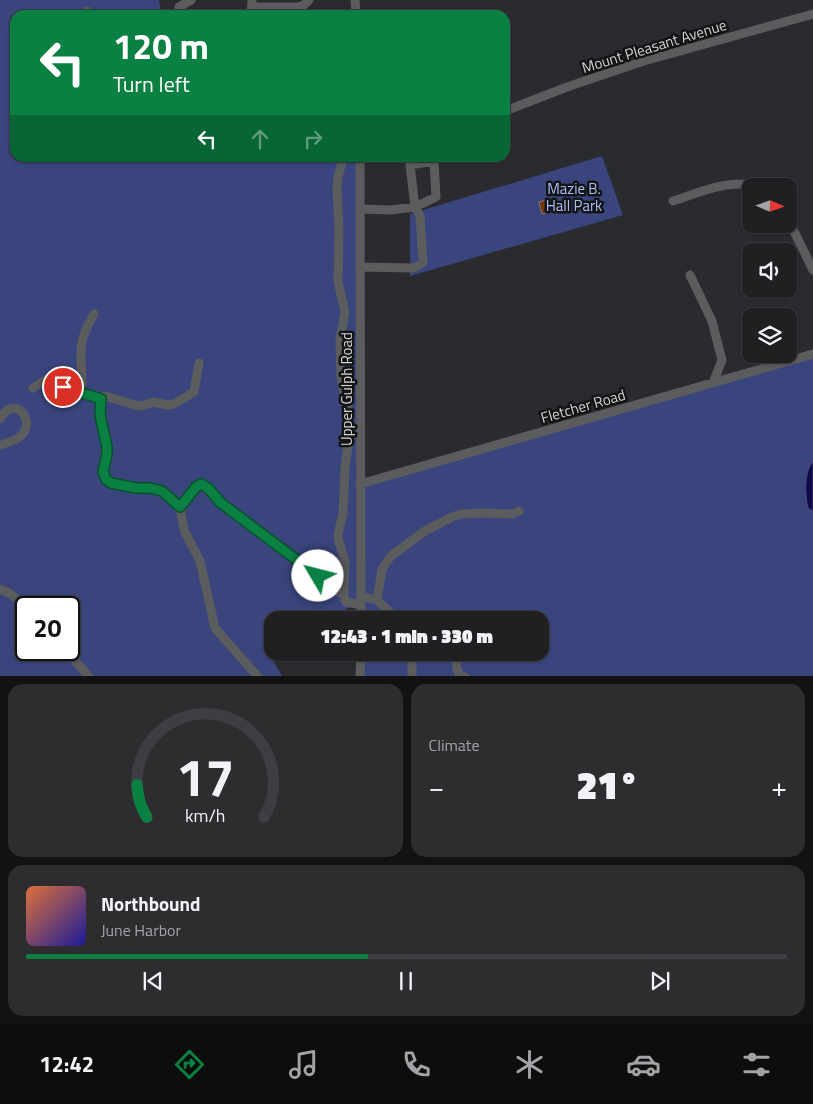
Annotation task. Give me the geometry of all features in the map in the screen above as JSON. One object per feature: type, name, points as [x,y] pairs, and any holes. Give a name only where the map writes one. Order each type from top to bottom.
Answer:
[{"type":"street","points":[[180,8],[191,0]]},
{"type":"street","points":[[252,7],[296,7],[303,6],[309,0]]},
{"type":"street","name":"Mount Pleasant Avenue","points":[[510,109],[644,61],[813,14]]},
{"type":"street","points":[[342,162],[337,187],[339,230],[338,282],[345,312],[340,340],[341,378],[348,410],[348,446],[344,468],[343,514],[338,542],[345,561],[344,596],[346,602],[377,600],[389,611]]},
{"type":"street","name":"Upper Gulph Road","points":[[360,162],[361,611]]},
{"type":"street","points":[[360,267],[413,268],[423,263],[420,216],[414,207],[410,165],[428,162]]},
{"type":"street","points":[[361,209],[390,210],[414,207],[436,197],[434,162]]},
{"type":"street","points":[[674,201],[732,184],[742,183]]},
{"type":"street","points":[[795,233],[813,270]]},
{"type":"street","points":[[690,275],[712,321],[722,360],[713,383]]},
{"type":"street","points":[[81,392],[83,378],[80,350],[88,324],[94,314]]},
{"type":"street","name":"Fletcher Road","points":[[360,484],[813,354]]},
{"type":"street","points":[[33,388],[47,379],[63,387],[101,399],[105,396],[135,405],[142,406],[153,402],[168,405],[174,404],[194,392],[199,363]]},
{"type":"street","points":[[101,399],[100,415],[107,447],[103,472],[106,479],[111,483],[162,491],[180,507],[184,530],[200,561],[215,628],[258,676]]},
{"type":"street","points":[[0,419],[4,412],[12,408],[20,409],[25,414],[27,424],[24,433],[18,438],[0,445]]},
{"type":"street","points":[[180,507],[196,487],[201,484],[208,488],[221,503],[344,596]]},
{"type":"street","points":[[377,600],[382,569],[391,556],[425,531],[452,516],[461,514],[513,514],[519,511]]},
{"type":"street","points":[[0,589],[15,598]]},
{"type":"street","points":[[76,661],[89,676]]},
{"type":"street","points":[[360,661],[360,676]]},
{"type":"street","points":[[412,661],[412,676]]},
{"type":"street","points":[[456,661],[460,675],[464,676]]},
{"type":"green space","points":[[0,0],[159,0],[161,10],[10,10],[10,162],[360,162],[360,484],[782,363],[797,363],[797,359],[813,354],[813,676],[360,676],[361,661],[549,661],[549,611],[361,611],[361,600],[343,611],[264,611],[264,661],[273,661],[282,676],[0,676]]},
{"type":"green space","name":"Mazie B. Hall Park","points":[[602,156],[623,215],[410,276],[410,214]]},
{"type":"shaded area","points":[[812,462],[813,511],[808,508],[806,491],[806,478]]},
{"type":"building","points":[[546,200],[549,212],[542,214],[539,202]]},
{"type":"route","points":[[63,387],[101,399],[100,415],[107,447],[103,472],[106,479],[111,483],[162,491],[180,507],[196,487],[201,484],[208,488],[221,503],[259,533],[318,576]]}]
